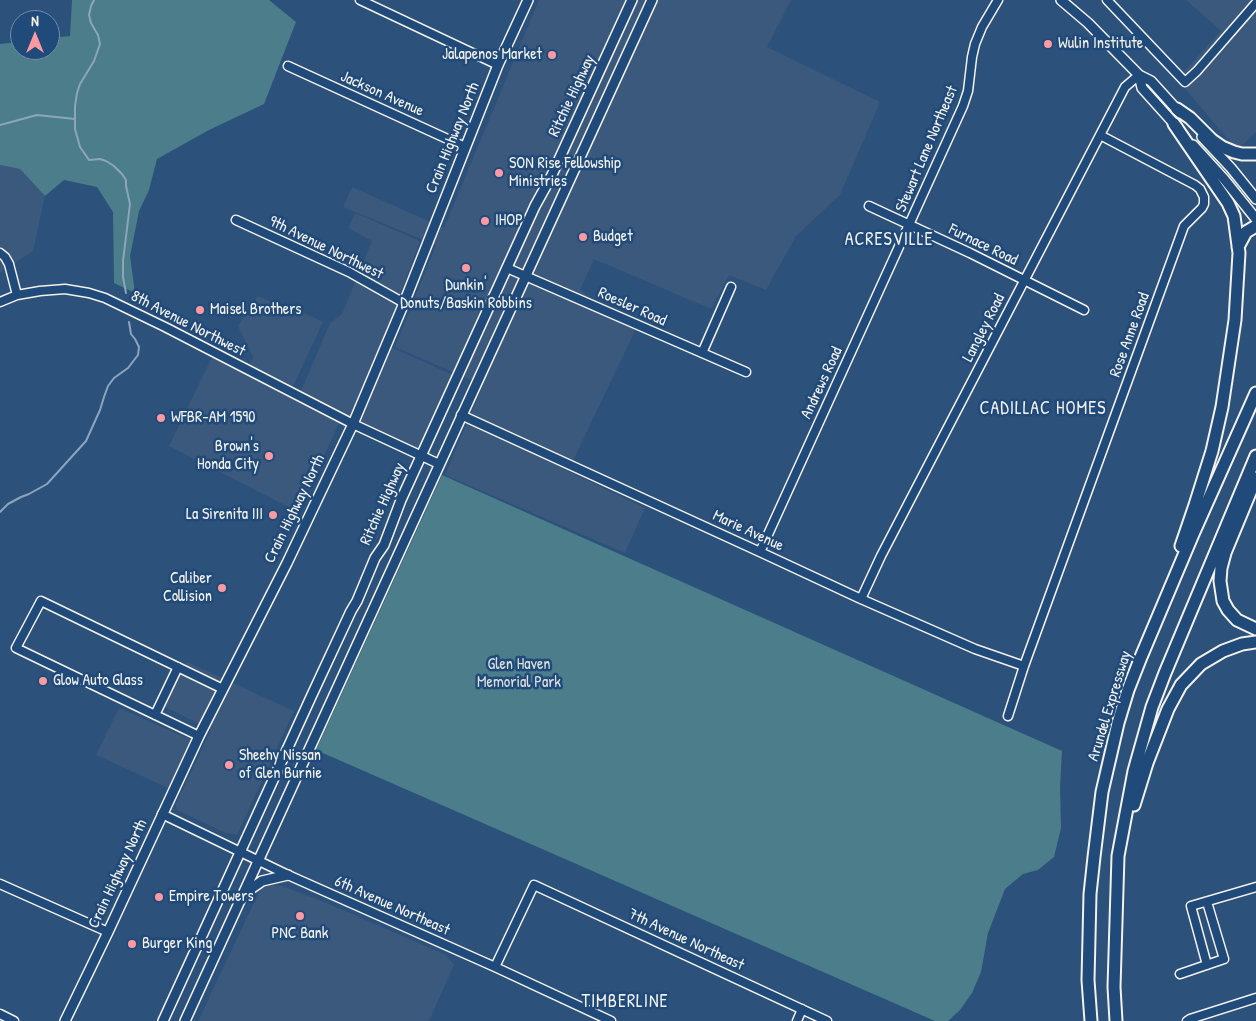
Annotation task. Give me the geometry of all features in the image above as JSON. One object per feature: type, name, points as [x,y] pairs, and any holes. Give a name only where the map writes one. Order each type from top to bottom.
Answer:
[{"type":"highway","points":[[1177,109],[1190,118],[1212,140],[1222,147],[1242,154],[1256,154]]},
{"type":"highway","points":[[1162,607],[1163,592],[1195,505],[1212,451],[1222,406],[1235,320],[1238,246],[1234,216],[1228,203],[1174,124]]},
{"type":"highway","points":[[1238,246],[1246,232],[1256,226]]},
{"type":"highway","name":"Arundel Expressway","points":[[1091,1021],[1088,980],[1090,894],[1102,792],[1118,723],[1128,690],[1162,607],[1256,393]]},
{"type":"highway","points":[[1116,1021],[1114,987],[1118,856],[1134,771],[1152,707],[1188,614],[1256,456]]},
{"type":"highway","points":[[1256,478],[1221,568],[1220,581],[1223,601],[1228,610],[1237,620],[1256,629]]},
{"type":"highway","points":[[1118,856],[1131,821],[1147,763],[1168,709],[1181,685],[1201,664],[1223,651],[1242,644],[1256,642]]},
{"type":"main road","name":"Crain Highway North","points":[[65,1021],[199,736],[354,424],[498,65],[528,0]]},
{"type":"main road","name":"Ritchie Highway","points":[[163,1021],[239,852],[351,611],[358,601],[375,558],[384,545],[421,456],[535,206],[551,177],[632,0]]},
{"type":"main road","name":"Ritchie Highway","points":[[186,1021],[652,0]]},
{"type":"main road","points":[[1061,0],[1088,23],[1138,75],[1151,81],[1256,199]]},
{"type":"main road","points":[[1138,75],[1142,88],[1224,179],[1256,219]]},
{"type":"main road","points":[[243,894],[262,881],[288,875]]},
{"type":"street","points":[[360,0],[498,65]]},
{"type":"street","name":"Stewart Lane Northeast","points":[[909,225],[963,106],[968,92],[975,44],[982,26],[998,0]]},
{"type":"street","points":[[1107,0],[1185,82],[1197,71],[1256,3]]},
{"type":"street","name":"Jackson Avenue","points":[[288,66],[465,147]]},
{"type":"street","name":"Langley Road","points":[[862,599],[881,556],[1125,87],[1138,75]]},
{"type":"street","name":"Rose Anne Road","points":[[1008,716],[1024,666],[1184,226],[1204,204],[1204,197],[1200,189],[1195,185],[1100,135]]},
{"type":"street","name":"Furnace Road","points":[[869,206],[970,252],[1084,310]]},
{"type":"street","name":"9th Avenue Northwest","points":[[236,220],[349,272],[404,302]]},
{"type":"street","name":"Andrews Road","points":[[760,552],[909,225]]},
{"type":"street","points":[[0,253],[9,264],[17,295]]},
{"type":"street","name":"Roesler Road","points":[[507,268],[746,372]]},
{"type":"street","points":[[702,353],[731,287]]},
{"type":"street","name":"8th Avenue Northwest","points":[[0,302],[17,295],[64,289],[105,298],[143,315],[354,424],[439,464]]},
{"type":"street","name":"Marie Avenue","points":[[461,416],[862,599],[975,649],[1024,666]]},
{"type":"street","points":[[199,736],[16,648],[41,600],[223,689]]},
{"type":"street","points":[[155,715],[178,667]]},
{"type":"street","name":"6th Avenue Northeast","points":[[162,814],[288,875],[611,1021]]},
{"type":"street","points":[[0,884],[108,932]]},
{"type":"street","name":"7th Avenue Northeast","points":[[495,967],[534,885],[827,1021]]},
{"type":"street","points":[[1207,965],[1191,906],[1256,887]]},
{"type":"street","points":[[1180,974],[1224,959],[1207,902]]},
{"type":"street","points":[[1187,1021],[1256,998]]},
{"type":"street","points":[[797,1021],[802,1009]]},
{"type":"street","points":[[0,1014],[14,1021]]},
{"type":"shaded area","points":[[539,0],[791,0],[767,47],[880,102],[840,195],[796,236],[766,290],[729,275],[711,309],[594,259],[580,290],[635,331],[568,471],[645,508],[625,553],[445,475],[483,385],[395,347],[436,245],[343,207],[352,187],[444,228]]},
{"type":"shaded area","points":[[1186,0],[1256,0],[1256,132],[1241,146],[1232,144],[1177,79],[1221,31]]},
{"type":"shaded area","points":[[0,165],[20,169],[45,196],[33,251],[0,273]]},
{"type":"shaded area","points":[[355,213],[420,241],[382,343],[453,375],[421,451],[300,393],[330,323],[342,314],[372,241],[348,228]]},
{"type":"shaded area","points":[[258,296],[280,306],[292,307],[323,322],[288,395],[340,421],[298,512],[169,446],[212,357],[246,373],[253,357],[238,326]]},
{"type":"shaded area","points":[[187,662],[294,711],[237,835],[226,833],[177,810],[176,804],[211,730],[164,706]]},
{"type":"shaded area","points":[[119,708],[191,740],[170,789],[96,755]]},
{"type":"shaded area","points":[[270,885],[282,886],[322,901],[446,955],[454,965],[429,1021],[198,1021],[261,888]]},
{"type":"green space","points":[[72,0],[269,0],[296,22],[264,104],[209,130],[157,159],[149,190],[139,211],[130,256],[135,293],[114,283],[113,212],[97,187],[64,180],[45,196],[20,169],[0,165],[0,44],[10,43],[10,60],[60,60],[60,37],[70,36]]},
{"type":"green space","name":"Glen Haven Memorial Park","points":[[442,475],[1062,751],[1060,787],[1061,828],[1054,857],[1038,870],[1023,874],[1005,889],[988,933],[981,972],[972,993],[960,1010],[948,1021],[935,1021],[316,750]]},
{"type":"waterway","points":[[94,0],[89,15],[100,44],[94,61],[80,84],[77,93],[75,129],[80,147],[89,160],[100,159],[106,161],[114,166],[126,180],[130,204],[123,261],[126,293]]},
{"type":"waterway","points":[[0,125],[37,115],[75,119]]},
{"type":"waterway","points":[[0,512],[8,504],[47,484],[86,441],[108,386],[114,378],[128,368],[138,355],[139,347],[131,334],[129,322]]},
{"type":"place","name":"Wulin Institute","points":[[1048,44]]},
{"type":"place","name":"Jalapenos Market","points":[[552,55]]},
{"type":"place","name":"SON Rise Fellowship Ministries","points":[[499,173]]},
{"type":"place","name":"IHOP","points":[[485,221]]},
{"type":"place","name":"Budget","points":[[583,237]]},
{"type":"place","name":"Dunkin' Donuts/Baskin Robbins","points":[[466,268]]},
{"type":"place","name":"Maisel Brothers","points":[[200,310]]},
{"type":"place","name":"WFBR-AM 1590","points":[[161,418]]},
{"type":"place","name":"Brown's Honda City","points":[[269,456]]},
{"type":"place","name":"La Sirenita III","points":[[273,515]]},
{"type":"place","name":"Caliber Collision","points":[[222,588]]},
{"type":"place","name":"Glow Auto Glass","points":[[43,681]]},
{"type":"place","name":"Sheehy Nissan of Glen Burnie","points":[[229,765]]},
{"type":"place","name":"Empire Towers","points":[[159,897]]},
{"type":"place","name":"PNC Bank","points":[[300,916]]},
{"type":"place","name":"Burger King","points":[[132,944]]},
{"type":"district","name":"ACRESVILLE","points":[[889,240]]},
{"type":"district","name":"CADILLAC HOMES","points":[[1043,409]]},
{"type":"district","name":"TIMBERLINE","points":[[625,1002]]}]
